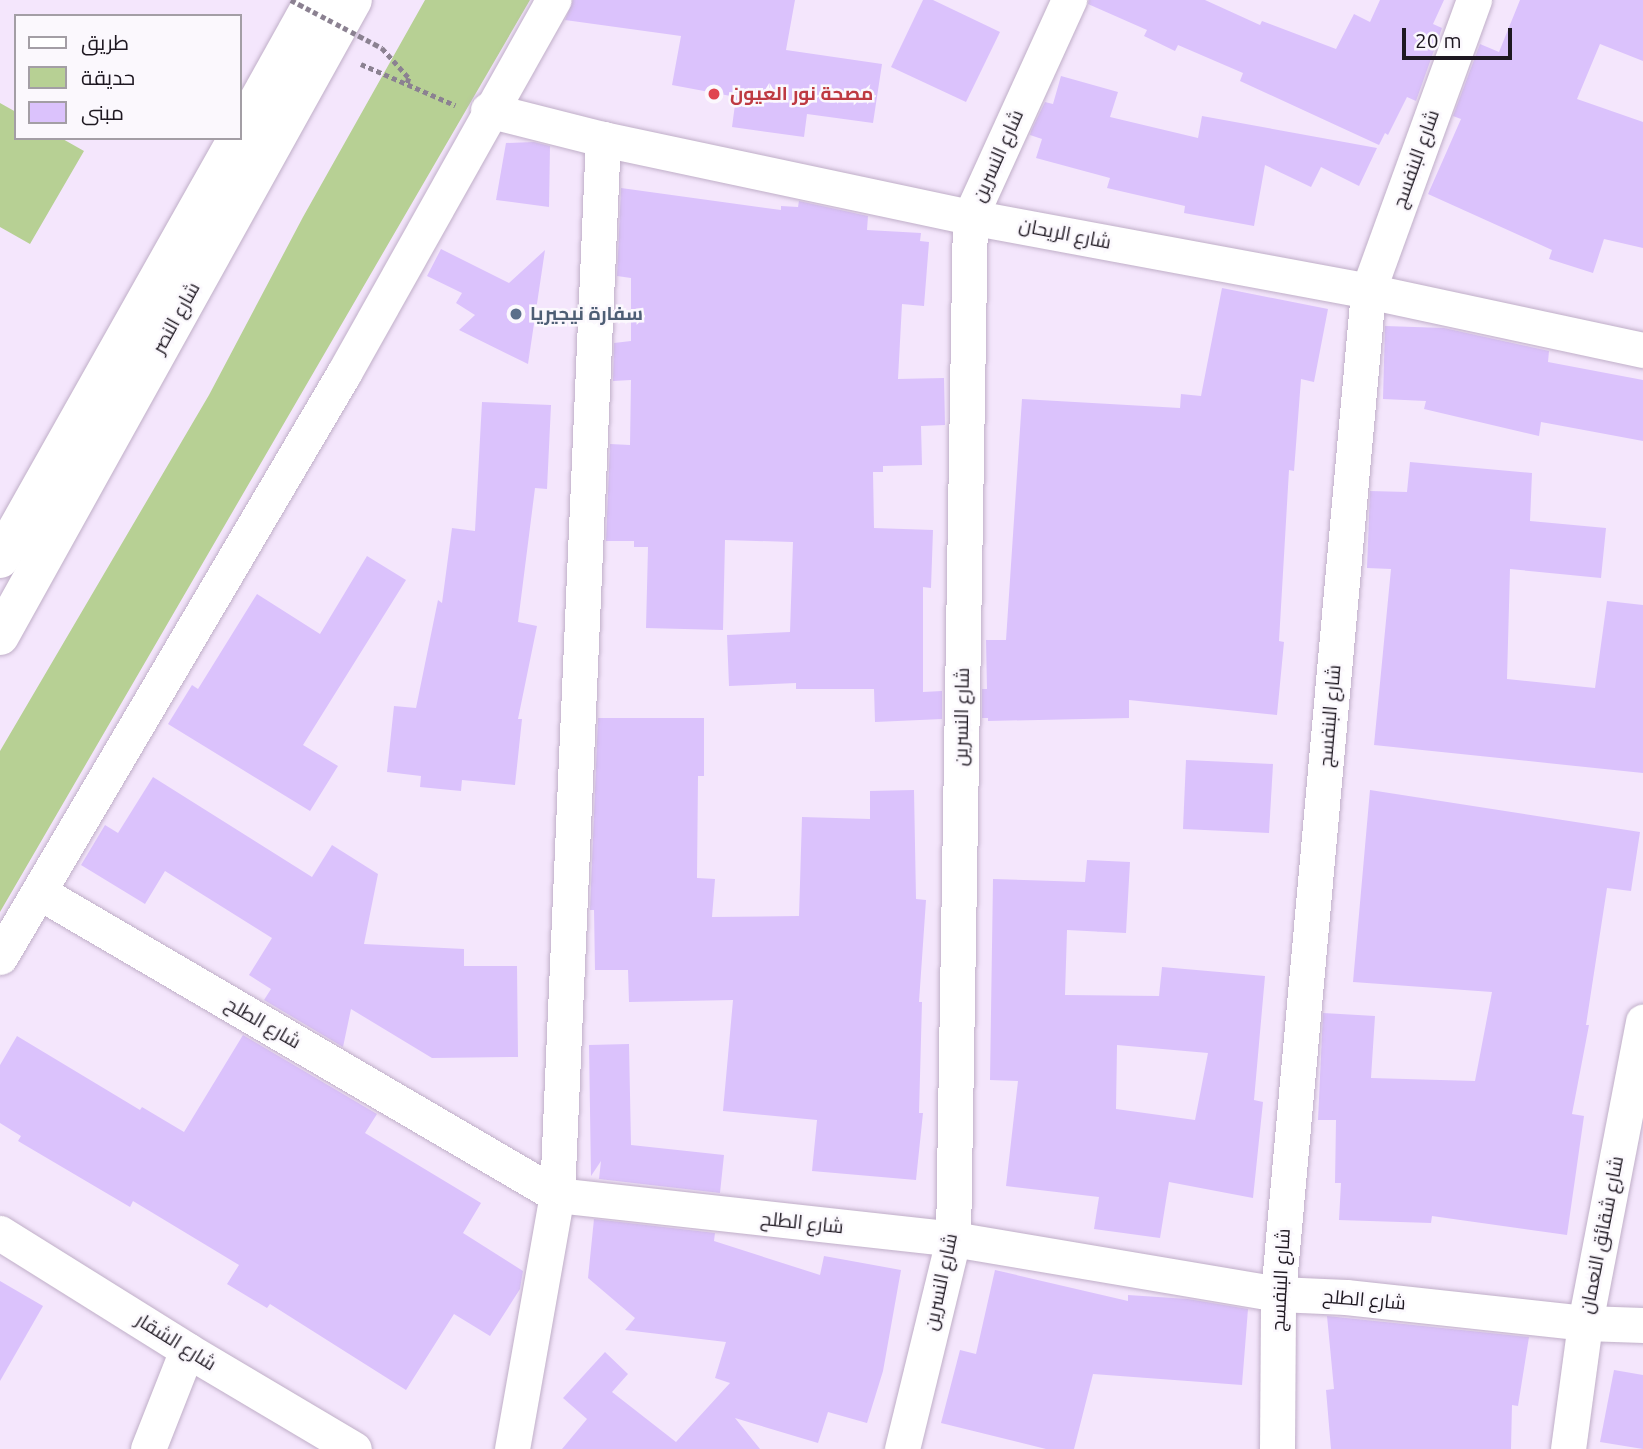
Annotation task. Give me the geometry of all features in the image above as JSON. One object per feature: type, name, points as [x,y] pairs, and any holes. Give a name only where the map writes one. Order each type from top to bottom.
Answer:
[{"type":"highway","points":[[242,129],[314,0]]},
{"type":"highway","name":"شارع النصر","points":[[0,636],[353,0]]},
{"type":"highway","name":"شارع النصر","points":[[0,559],[236,140]]},
{"type":"street","points":[[0,957],[344,373],[486,114],[553,0]]},
{"type":"street","name":"شارع النسرين","points":[[902,1449],[953,1240],[970,216],[1069,0]]},
{"type":"street","name":"شارع البنفسج","points":[[1277,1449],[1278,1294],[1368,291],[1474,0]]},
{"type":"street","name":"شارع الريحان","points":[[486,114],[970,216],[1368,291],[1643,350]]},
{"type":"street","points":[[512,1449],[557,1195],[603,139]]},
{"type":"street","name":"شارع الطلح","points":[[39,891],[557,1195],[953,1240],[1278,1294],[1346,1297],[1585,1323],[1643,1325]]},
{"type":"street","name":"شارع شقائق النعمان","points":[[1568,1449],[1585,1323],[1643,1022]]},
{"type":"street","name":"شارع الشقار","points":[[0,1233],[187,1350],[354,1449]]},
{"type":"street","points":[[148,1449],[187,1350]]},
{"type":"path","points":[[291,0],[382,48],[409,78],[407,84]]},
{"type":"path","points":[[325,47],[407,84],[486,114]]},
{"type":"green space","points":[[425,0],[530,0],[0,912],[0,751],[209,395],[303,217]]},
{"type":"green space","points":[[0,103],[14,111],[14,140],[65,140],[84,151],[30,244],[0,227]]},
{"type":"building","points":[[573,0],[795,0],[786,50],[882,64],[873,123],[807,114],[804,137],[732,127],[736,97],[672,85],[681,36],[565,20]]},
{"type":"building","points":[[923,0],[933,0],[1000,32],[966,102],[891,67]]},
{"type":"building","points":[[1089,0],[1205,0],[1260,25],[1262,21],[1336,49],[1354,14],[1370,22],[1380,0],[1444,0],[1433,24],[1442,28],[1416,101],[1407,97],[1388,135],[1385,133],[1379,145],[1240,81],[1243,73],[1178,45],[1175,51],[1144,36],[1147,30],[1088,4]]},
{"type":"building","points":[[1520,0],[1643,0],[1643,61],[1600,44],[1577,99],[1643,122],[1643,248],[1604,239],[1593,273],[1549,259],[1552,250],[1428,194],[1461,119],[1453,116],[1480,44],[1499,52]]},
{"type":"building","points":[[1061,76],[1118,92],[1110,117],[1198,138],[1202,116],[1377,148],[1359,186],[1321,167],[1311,187],[1265,165],[1254,226],[1184,213],[1185,206],[1107,188],[1110,178],[1036,158],[1042,139],[1030,135],[1031,131],[1045,102],[1053,104]]},
{"type":"building","points":[[534,142],[550,146],[549,207],[496,200],[506,143]]},
{"type":"building","points":[[621,188],[781,210],[781,206],[798,207],[799,201],[868,216],[867,230],[921,233],[920,241],[929,242],[924,306],[902,304],[898,379],[944,378],[945,425],[921,426],[922,465],[883,466],[883,472],[873,472],[874,528],[933,530],[931,588],[923,587],[923,692],[942,691],[942,719],[875,722],[874,689],[796,689],[796,683],[729,686],[727,635],[790,632],[793,542],[725,540],[723,630],[646,628],[648,547],[634,547],[634,541],[606,541],[610,444],[630,445],[631,380],[613,381],[614,343],[631,341],[631,278],[617,276]]},
{"type":"building","points":[[441,249],[509,283],[545,250],[528,364],[459,330],[475,315],[456,303],[462,293],[427,276]]},
{"type":"building","points":[[1222,288],[1328,309],[1314,382],[1301,379],[1294,471],[1289,470],[1279,641],[1284,642],[1277,715],[1129,700],[1129,718],[988,721],[988,718],[982,718],[982,689],[987,689],[986,640],[1006,640],[1022,399],[1180,408],[1181,394],[1201,396]]},
{"type":"building","points":[[1385,326],[1444,328],[1549,351],[1548,362],[1643,380],[1643,441],[1541,422],[1539,436],[1424,409],[1426,401],[1383,399]]},
{"type":"building","points":[[482,402],[551,405],[547,489],[535,488],[518,622],[537,626],[518,719],[522,719],[515,785],[462,780],[461,791],[420,787],[421,776],[387,772],[394,706],[416,708],[438,600],[442,603],[452,528],[475,531]]},
{"type":"building","points":[[1410,462],[1532,473],[1530,521],[1606,528],[1601,578],[1510,569],[1507,679],[1595,688],[1607,601],[1643,605],[1643,773],[1374,745],[1391,569],[1367,568],[1370,491],[1407,492]]},
{"type":"building","points":[[367,556],[406,580],[303,745],[338,766],[310,811],[168,724],[192,685],[198,689],[257,594],[320,634]]},
{"type":"building","points":[[598,718],[704,718],[704,776],[698,776],[697,878],[715,879],[712,917],[799,916],[802,817],[870,819],[870,791],[914,790],[916,899],[926,900],[919,1002],[922,1002],[919,1113],[923,1113],[916,1180],[812,1171],[817,1120],[723,1111],[733,1000],[629,1002],[628,970],[595,970],[594,910],[590,910]]},
{"type":"building","points":[[1186,760],[1273,764],[1269,833],[1183,829]]},
{"type":"building","points":[[153,777],[312,877],[332,845],[378,874],[364,944],[464,949],[464,966],[517,966],[518,1057],[432,1058],[351,1009],[343,1047],[264,1000],[271,989],[249,975],[272,938],[165,871],[145,904],[81,865],[105,825],[118,833]]},
{"type":"building","points":[[1370,790],[1640,832],[1631,891],[1607,888],[1586,1025],[1589,1025],[1572,1114],[1584,1116],[1567,1235],[1432,1216],[1431,1223],[1339,1220],[1341,1183],[1335,1183],[1336,1120],[1318,1120],[1323,1013],[1375,1016],[1371,1078],[1475,1081],[1492,992],[1353,982]]},
{"type":"building","points":[[1087,860],[1130,862],[1126,933],[1067,930],[1065,995],[1159,996],[1162,967],[1265,976],[1254,1100],[1263,1102],[1253,1198],[1169,1182],[1160,1238],[1094,1229],[1099,1197],[1006,1186],[1018,1081],[990,1080],[993,879],[1085,882]],"holes":[[[1117,1045],[1208,1053],[1195,1120],[1116,1109]]]},
{"type":"building","points":[[243,1035],[377,1114],[365,1133],[481,1203],[463,1233],[523,1271],[520,1289],[490,1336],[454,1314],[406,1390],[270,1304],[267,1308],[227,1284],[239,1265],[133,1201],[130,1207],[18,1141],[21,1136],[0,1123],[0,1065],[17,1036],[140,1110],[142,1107],[184,1132]]},
{"type":"building","points":[[629,1044],[631,1145],[724,1155],[720,1193],[599,1179],[601,1161],[591,1176],[589,1045]]},
{"type":"building","points":[[594,1219],[715,1233],[714,1241],[820,1275],[824,1256],[901,1270],[883,1371],[867,1423],[828,1412],[818,1443],[735,1418],[760,1449],[562,1449],[587,1419],[563,1398],[605,1352],[628,1374],[612,1392],[676,1442],[730,1383],[715,1378],[726,1342],[625,1330],[635,1318],[588,1278]]},
{"type":"building","points":[[995,1270],[1128,1301],[1128,1295],[1188,1299],[1248,1309],[1242,1385],[1093,1374],[1074,1449],[1046,1449],[941,1423],[960,1350],[976,1354]]},
{"type":"building","points":[[0,1281],[43,1306],[0,1381]]},
{"type":"building","points":[[1327,1316],[1529,1337],[1518,1406],[1512,1405],[1511,1449],[1331,1449],[1326,1390],[1334,1389]]},
{"type":"building","points":[[1614,1370],[1643,1375],[1643,1449],[1600,1442]]},
{"type":"place","name":"مصحة نور العيون","points":[[714,94]]},
{"type":"place","name":"سفارة نيجيريا","points":[[516,314]]}]
